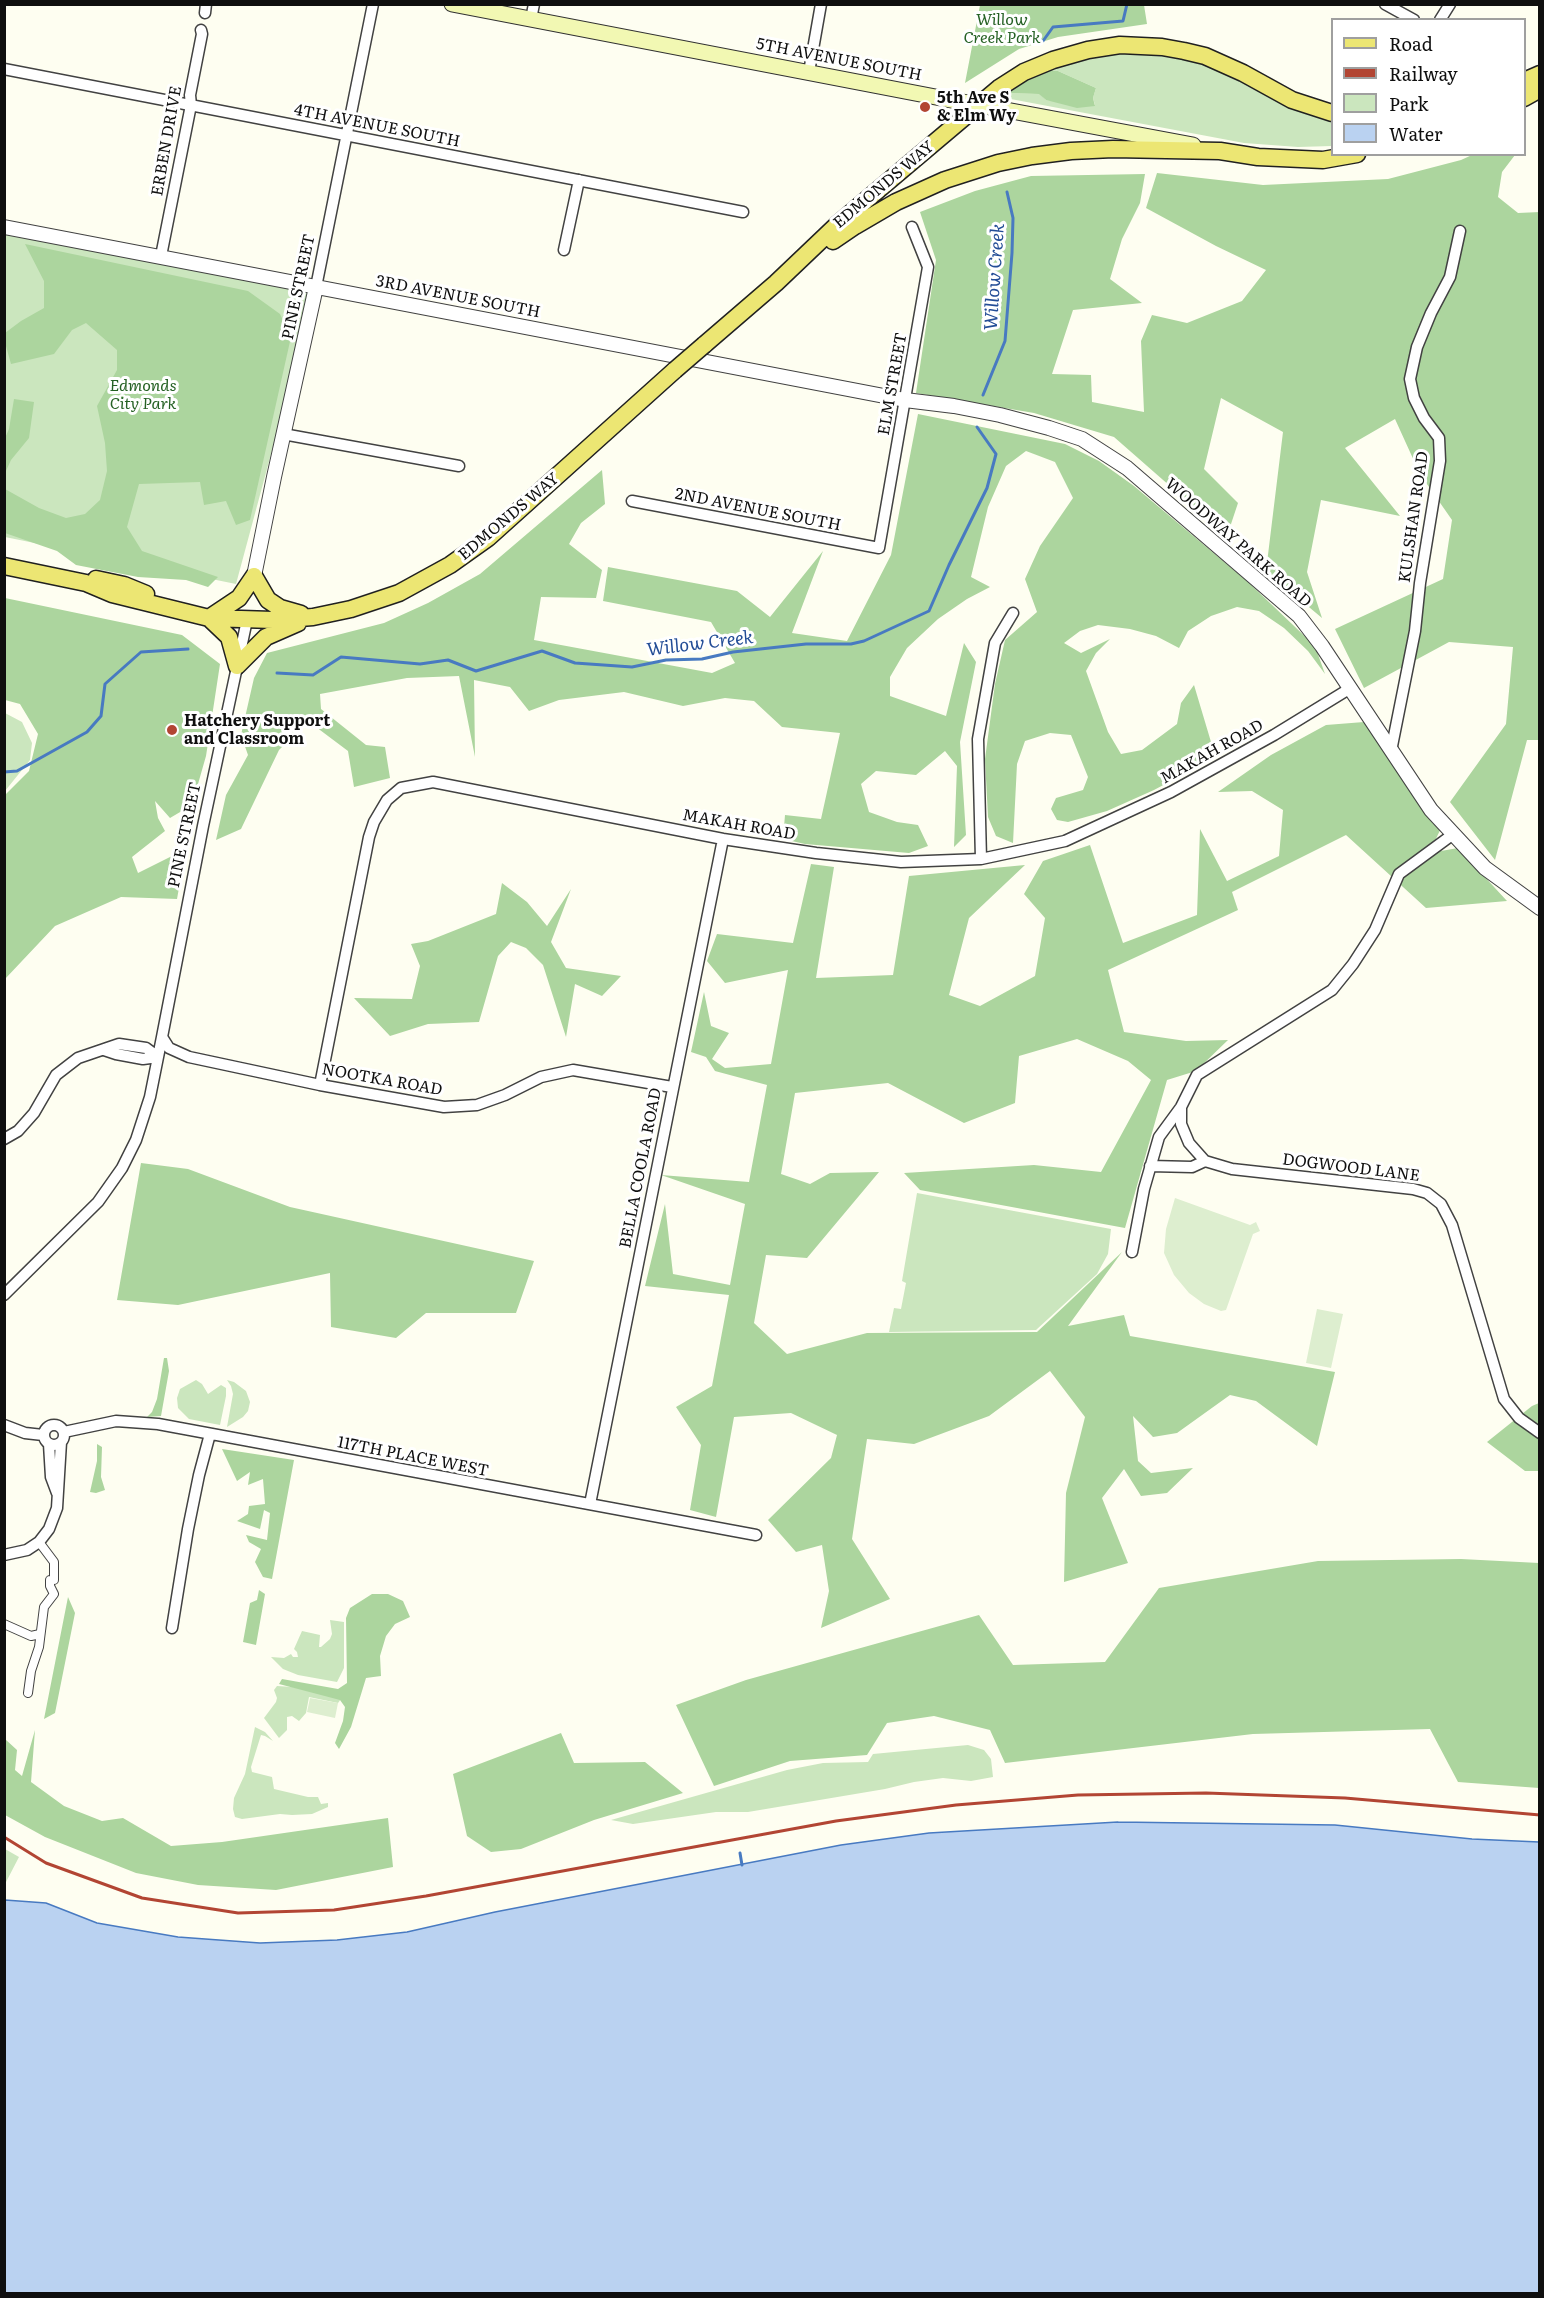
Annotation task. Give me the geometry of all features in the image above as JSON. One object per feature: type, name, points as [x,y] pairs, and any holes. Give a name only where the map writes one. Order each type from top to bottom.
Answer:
[{"type":"main road","name":"5TH AVENUE SOUTH","points":[[452,4],[533,12],[809,72],[1220,151]]},
{"type":"main road","name":"EDMONDS WAY","points":[[4,566],[86,583],[112,594],[209,618],[247,620],[313,617],[351,609],[399,593],[450,565],[488,538],[675,370],[776,283],[839,223],[999,88],[1024,72],[1070,54],[1120,45],[1162,47],[1205,56],[1243,72],[1292,100],[1331,113]]},
{"type":"main road","points":[[1526,97],[1539,89]]},
{"type":"main road","name":"EDMONDS WAY","points":[[776,283],[855,225],[896,202],[945,180],[998,163],[1071,151],[1220,151],[1258,157],[1323,160],[1346,156]]},
{"type":"main road","points":[[4,561],[124,585],[185,612]]},
{"type":"main road","name":"EDMONDS WAY","points":[[4,576],[83,594],[112,594]]},
{"type":"main road","points":[[254,576],[268,600],[280,608],[313,617],[266,637],[237,666],[229,637],[209,618],[239,598],[254,576]]},
{"type":"street","name":"PINE STREET","points":[[254,576],[348,135],[373,4]]},
{"type":"street","points":[[809,72],[821,4]]},
{"type":"street","points":[[1385,4],[1410,18]]},
{"type":"street","points":[[1441,18],[1450,4]]},
{"type":"street","name":"ERBEN DRIVE","points":[[161,256],[191,105],[190,95],[201,30]]},
{"type":"street","name":"4TH AVENUE SOUTH","points":[[4,69],[743,212]]},
{"type":"street","points":[[564,250],[579,180]]},
{"type":"street","name":"3RD AVENUE SOUTH","points":[[4,226],[905,400]]},
{"type":"street","name":"ELM STREET","points":[[879,548],[928,267],[912,227]]},
{"type":"street","name":"KULSHAN ROAD","points":[[1391,751],[1415,631],[1420,583],[1440,461],[1439,438],[1424,418],[1414,398],[1410,379],[1417,347],[1431,313],[1450,277],[1460,231]]},
{"type":"street","name":"WOODWAY PARK ROAD","points":[[905,400],[1000,415],[1074,436],[1096,447],[1127,468],[1299,616],[1322,646],[1431,810],[1485,868],[1539,908]]},
{"type":"street","points":[[283,434],[459,466]]},
{"type":"street","name":"2ND AVENUE SOUTH","points":[[632,501],[879,548]]},
{"type":"street","points":[[981,859],[978,739],[995,643],[1013,613]]},
{"type":"street","name":"PINE STREET","points":[[4,1295],[98,1202],[122,1168],[136,1140],[150,1097],[202,826],[247,620]]},
{"type":"street","name":"MAKAH ROAD","points":[[320,1085],[369,837],[374,822],[387,800],[401,788],[433,782],[723,839],[816,853],[901,862],[981,859],[1065,842],[1171,792],[1274,735],[1349,689]]},
{"type":"street","points":[[1132,1252],[1144,1189],[1159,1137],[1181,1107],[1197,1075],[1332,990],[1353,964],[1375,930],[1399,874],[1452,835]]},
{"type":"street","name":"BELLA COOLA ROAD","points":[[591,1504],[723,839]]},
{"type":"street","name":"NOOTKA ROAD","points":[[162,1037],[169,1048],[189,1058],[444,1107],[477,1105],[505,1095],[541,1077],[573,1070],[672,1087]]},
{"type":"street","points":[[4,1139],[18,1131],[34,1113],[56,1075],[78,1058],[104,1050],[143,1059],[158,1057]]},
{"type":"street","points":[[1150,1166],[1192,1167],[1205,1161],[1190,1143],[1181,1124],[1181,1107]]},
{"type":"street","name":"DOGWOOD LANE","points":[[1205,1161],[1232,1169],[1413,1189],[1426,1193],[1441,1204],[1452,1225],[1504,1399],[1519,1418],[1539,1433]]},
{"type":"street","name":"117TH PLACE WEST","points":[[62,1437],[116,1421],[158,1424],[756,1535]]},
{"type":"street","points":[[4,1554],[27,1550],[39,1542],[49,1529],[57,1508],[62,1437],[61,1427],[52,1424],[46,1428],[46,1439],[51,1477],[57,1493]]},
{"type":"street","points":[[4,1425],[46,1439],[55,1445],[62,1437]]},
{"type":"street","points":[[172,1628],[188,1529],[210,1434]]},
{"type":"street","points":[[28,1693],[31,1671],[39,1647],[44,1607],[54,1594],[50,1587],[50,1580],[54,1580],[55,1565],[39,1542]]},
{"type":"street","points":[[4,1624],[31,1636],[40,1634]]},
{"type":"green space","name":"Willow Creek Park","points":[[980,5],[1144,5],[1147,24],[1058,37],[1019,49],[965,83]]},
{"type":"green space","points":[[1102,52],[1186,56],[1331,118],[1331,146],[1298,147],[1244,143],[1000,97],[1004,93],[1040,94],[1046,100],[1095,105],[1093,98],[1096,88],[1058,71],[1041,70]]},
{"type":"green space","points":[[1041,70],[1058,71],[1096,88],[1093,98],[1095,106],[1077,108],[1046,100],[1039,94],[1004,93]]},
{"type":"green space","points":[[1470,156],[1514,156],[1502,172],[1498,197],[1518,213],[1540,212],[1540,740],[1527,740],[1495,860],[1450,802],[1506,724],[1513,647],[1449,642],[1364,688],[1335,629],[1443,579],[1452,520],[1420,474],[1395,419],[1345,448],[1400,516],[1321,500],[1307,572],[1322,618],[1266,571],[1283,432],[1221,398],[1204,469],[1238,503],[1227,536],[1114,437],[1034,413],[916,393],[936,260],[920,212],[975,191],[1031,176],[1145,174],[1140,203],[1122,239],[1110,279],[1142,303],[1073,310],[1052,374],[1091,375],[1092,402],[1144,412],[1141,341],[1152,315],[1187,323],[1242,301],[1266,270],[1146,208],[1157,173],[1263,185],[1388,179]]},
{"type":"green space","name":"Edmonds City Park","points":[[4,227],[316,287],[236,584],[5,537]]},
{"type":"green space","points":[[25,244],[248,291],[280,314],[291,337],[250,520],[236,525],[226,501],[204,505],[200,482],[139,484],[127,527],[142,551],[218,577],[208,587],[186,580],[138,577],[76,565],[57,551],[5,533],[5,489],[39,508],[66,518],[85,514],[100,500],[107,471],[105,443],[97,406],[117,370],[117,350],[86,323],[72,330],[54,354],[11,364],[5,333],[44,308],[44,281]]},
{"type":"green space","points":[[14,399],[34,402],[29,438],[11,460],[5,473],[5,438],[9,429]]},
{"type":"green space","points":[[918,414],[1065,444],[1099,461],[1134,486],[1248,582],[1315,646],[1325,674],[1308,651],[1284,628],[1259,611],[1237,607],[1211,616],[1188,631],[1179,648],[1156,636],[1130,629],[1098,625],[1080,631],[1064,643],[1081,653],[1110,639],[1096,653],[1086,671],[1108,732],[1121,754],[1142,750],[1177,724],[1181,703],[1194,685],[1214,752],[1184,774],[1154,790],[1107,811],[1068,822],[1057,820],[1051,809],[1056,798],[1083,790],[1088,777],[1071,735],[1050,733],[1025,741],[1017,764],[1013,843],[996,836],[988,817],[985,759],[995,684],[1005,640],[1037,612],[1025,579],[1040,546],[1073,498],[1055,462],[1026,451],[1006,466],[988,507],[971,577],[990,587],[967,599],[938,619],[907,648],[890,677],[890,696],[946,716],[964,643],[976,662],[960,742],[966,835],[954,847],[957,766],[945,751],[916,775],[876,771],[861,784],[869,812],[897,822],[918,825],[928,846],[909,853],[805,844],[783,839],[785,815],[821,819],[840,733],[782,727],[754,701],[725,698],[683,706],[624,692],[559,700],[529,711],[510,687],[474,680],[475,757],[459,676],[407,678],[320,694],[321,709],[366,745],[385,747],[390,778],[354,787],[348,751],[308,721],[279,750],[241,829],[216,840],[226,795],[248,755],[241,735],[254,678],[267,653],[384,623],[428,603],[480,574],[602,470],[605,504],[581,523],[569,544],[602,570],[596,598],[541,597],[534,640],[712,673],[735,663],[711,622],[603,601],[608,567],[737,591],[770,617],[823,551],[792,633],[847,641],[891,555]]},
{"type":"green space","points":[[5,598],[182,635],[220,664],[206,756],[192,805],[170,818],[155,801],[158,818],[165,831],[132,857],[138,873],[186,849],[177,899],[121,897],[55,926],[5,979],[5,795],[29,771],[38,734],[20,704],[5,700]]},
{"type":"green space","points":[[5,713],[22,722],[32,743],[30,760],[5,791]]},
{"type":"green space","points":[[1364,722],[1441,828],[1435,841],[1441,851],[1458,848],[1507,901],[1426,908],[1346,835],[1232,892],[1238,910],[1108,970],[1124,1032],[1186,1041],[1228,1040],[1196,1071],[1167,1080],[1125,1228],[920,1190],[904,1173],[1034,1165],[1101,1172],[1151,1080],[1128,1061],[1077,1039],[1019,1056],[1015,1103],[964,1123],[888,1083],[795,1093],[781,1174],[810,1184],[830,1173],[879,1172],[807,1258],[766,1255],[754,1323],[787,1354],[867,1333],[1037,1332],[1122,1252],[1068,1326],[1124,1315],[1130,1336],[1335,1372],[1317,1446],[1256,1401],[1230,1395],[1177,1433],[1153,1437],[1133,1416],[1138,1461],[1151,1473],[1193,1468],[1167,1493],[1141,1496],[1124,1469],[1102,1498],[1128,1563],[1064,1582],[1066,1493],[1085,1417],[1050,1371],[989,1416],[914,1444],[867,1439],[852,1539],[890,1599],[821,1628],[829,1591],[822,1545],[796,1552],[768,1520],[831,1458],[837,1435],[791,1413],[734,1417],[716,1517],[690,1510],[701,1445],[676,1407],[712,1386],[729,1295],[645,1286],[665,1204],[673,1274],[730,1285],[745,1204],[661,1175],[749,1182],[767,1085],[715,1071],[706,1057],[691,1052],[704,992],[711,1026],[729,1033],[712,1059],[725,1068],[771,1064],[788,970],[725,983],[707,961],[717,934],[793,943],[811,864],[834,867],[816,978],[893,975],[909,876],[1025,865],[969,918],[949,995],[980,1006],[1035,976],[1045,918],[1024,894],[1043,861],[1090,845],[1123,943],[1197,915],[1200,829],[1227,881],[1279,856],[1283,810],[1252,791],[1218,792],[1271,755],[1326,725]]},
{"type":"green space","points":[[502,883],[527,902],[547,926],[571,889],[551,942],[566,968],[621,976],[602,996],[575,984],[566,1037],[543,965],[526,948],[511,942],[498,956],[479,1022],[428,1024],[390,1036],[354,998],[412,999],[420,966],[411,944],[428,941],[496,914]]},
{"type":"green space","points":[[141,1163],[188,1169],[290,1207],[534,1261],[516,1313],[426,1313],[396,1338],[331,1327],[330,1273],[178,1305],[117,1300]]},
{"type":"green space","points":[[917,1193],[1111,1229],[1108,1254],[1097,1274],[1036,1330],[889,1332],[894,1308],[901,1309],[906,1283],[902,1281]]},
{"type":"green space","points":[[1175,1198],[1250,1225],[1256,1222],[1260,1231],[1253,1234],[1226,1310],[1221,1311],[1204,1304],[1189,1293],[1174,1275],[1164,1253],[1166,1229]]},
{"type":"green space","points":[[1317,1309],[1343,1314],[1331,1368],[1306,1363]]},
{"type":"green space","points":[[164,1358],[167,1358],[169,1371],[161,1416],[147,1417],[152,1412],[157,1399]]},
{"type":"green space","points":[[196,1380],[202,1384],[208,1394],[221,1385],[226,1388],[220,1425],[189,1419],[178,1408],[177,1398],[180,1389]]},
{"type":"green space","points":[[227,1380],[246,1391],[250,1402],[248,1411],[243,1417],[227,1427],[233,1394]]},
{"type":"green space","points":[[1539,1403],[1539,1471],[1525,1471],[1487,1442],[1532,1406]]},
{"type":"green space","points":[[97,1444],[102,1447],[101,1477],[105,1490],[96,1493],[90,1492],[97,1461]]},
{"type":"green space","points":[[222,1449],[294,1460],[272,1579],[263,1577],[255,1562],[261,1549],[249,1542],[246,1535],[267,1540],[270,1513],[264,1510],[260,1529],[237,1521],[248,1514],[249,1506],[265,1504],[263,1479],[248,1485],[250,1472],[237,1481]]},
{"type":"green space","points":[[1461,1559],[1539,1563],[1539,1788],[1458,1782],[1430,1729],[1253,1734],[1005,1763],[990,1730],[934,1716],[887,1723],[867,1755],[790,1761],[714,1786],[676,1705],[746,1680],[979,1615],[1013,1665],[1105,1662],[1159,1588],[1318,1561]]},
{"type":"green space","points":[[259,1590],[265,1594],[256,1645],[243,1642],[250,1603],[257,1600]]},
{"type":"green space","points":[[372,1594],[388,1594],[403,1601],[410,1617],[395,1624],[386,1636],[380,1656],[381,1676],[366,1678],[351,1727],[339,1749],[335,1743],[343,1721],[345,1707],[340,1700],[279,1684],[282,1679],[338,1689],[347,1683],[346,1618],[350,1608]]},
{"type":"green space","points":[[68,1597],[75,1613],[55,1713],[44,1719]]},
{"type":"green space","points":[[330,1620],[344,1622],[344,1668],[337,1682],[298,1675],[283,1669],[271,1657],[284,1658],[291,1654],[293,1657],[298,1657],[294,1649],[302,1631],[320,1635],[319,1647],[321,1647],[332,1634]]},
{"type":"green space","points":[[277,1686],[293,1687],[341,1699],[338,1703],[309,1697],[306,1713],[299,1721],[292,1716],[287,1717],[287,1730],[279,1738],[264,1718],[276,1702],[274,1690]]},
{"type":"green space","points":[[310,1698],[338,1703],[335,1718],[307,1712]]},
{"type":"green space","points":[[255,1727],[265,1732],[273,1741],[261,1735],[251,1767],[252,1772],[272,1777],[274,1789],[318,1797],[321,1804],[328,1803],[328,1807],[312,1814],[280,1814],[242,1819],[235,1817],[234,1798],[245,1774]]},
{"type":"green space","points":[[35,1730],[31,1782],[64,1806],[102,1821],[123,1818],[171,1846],[222,1842],[388,1818],[393,1867],[276,1890],[198,1885],[136,1873],[45,1837],[5,1815],[5,1739],[17,1750],[15,1770],[22,1776]]},
{"type":"green space","points":[[561,1733],[574,1763],[645,1762],[683,1793],[594,1820],[521,1849],[491,1852],[467,1836],[453,1774]]},
{"type":"green space","points":[[968,1745],[984,1750],[991,1759],[993,1777],[971,1781],[943,1778],[914,1782],[748,1812],[716,1812],[633,1824],[611,1820],[787,1770],[823,1763],[868,1762],[873,1754]]},
{"type":"green space","points":[[5,1849],[19,1857],[5,1884]]},
{"type":"water","points":[[1118,1822],[1335,1825],[1472,1839],[1539,1842],[1539,2293],[5,2293],[5,1900],[46,1903],[97,1923],[178,1937],[260,1943],[337,1940],[407,1932],[495,1912],[841,1845],[929,1833]]},
{"type":"waterway","name":"Willow Creek","points":[[1043,41],[1053,27],[1123,21],[1127,4]]},
{"type":"waterway","name":"Willow Creek","points":[[983,395],[1005,341],[1013,218],[1007,192]]},
{"type":"waterway","name":"Willow Creek","points":[[277,673],[313,675],[341,657],[420,664],[448,660],[476,671],[542,651],[575,663],[632,667],[666,660],[702,659],[733,652],[806,644],[851,644],[864,641],[929,611],[987,488],[996,454],[977,427]]},
{"type":"waterway","name":"Willow Creek","points":[[4,772],[17,771],[87,732],[101,716],[105,684],[141,652],[188,649]]},
{"type":"waterway","points":[[740,1853],[742,1865]]},
{"type":"railway","points":[[4,1837],[46,1863],[142,1898],[238,1913],[334,1910],[426,1896],[836,1821],[956,1805],[1078,1795],[1206,1793],[1345,1798],[1540,1815]]},
{"type":"place","name":"5th Ave S & Elm Wy","points":[[925,107]]},
{"type":"place","name":"Hatchery Support and Classroom","points":[[172,730]]}]
